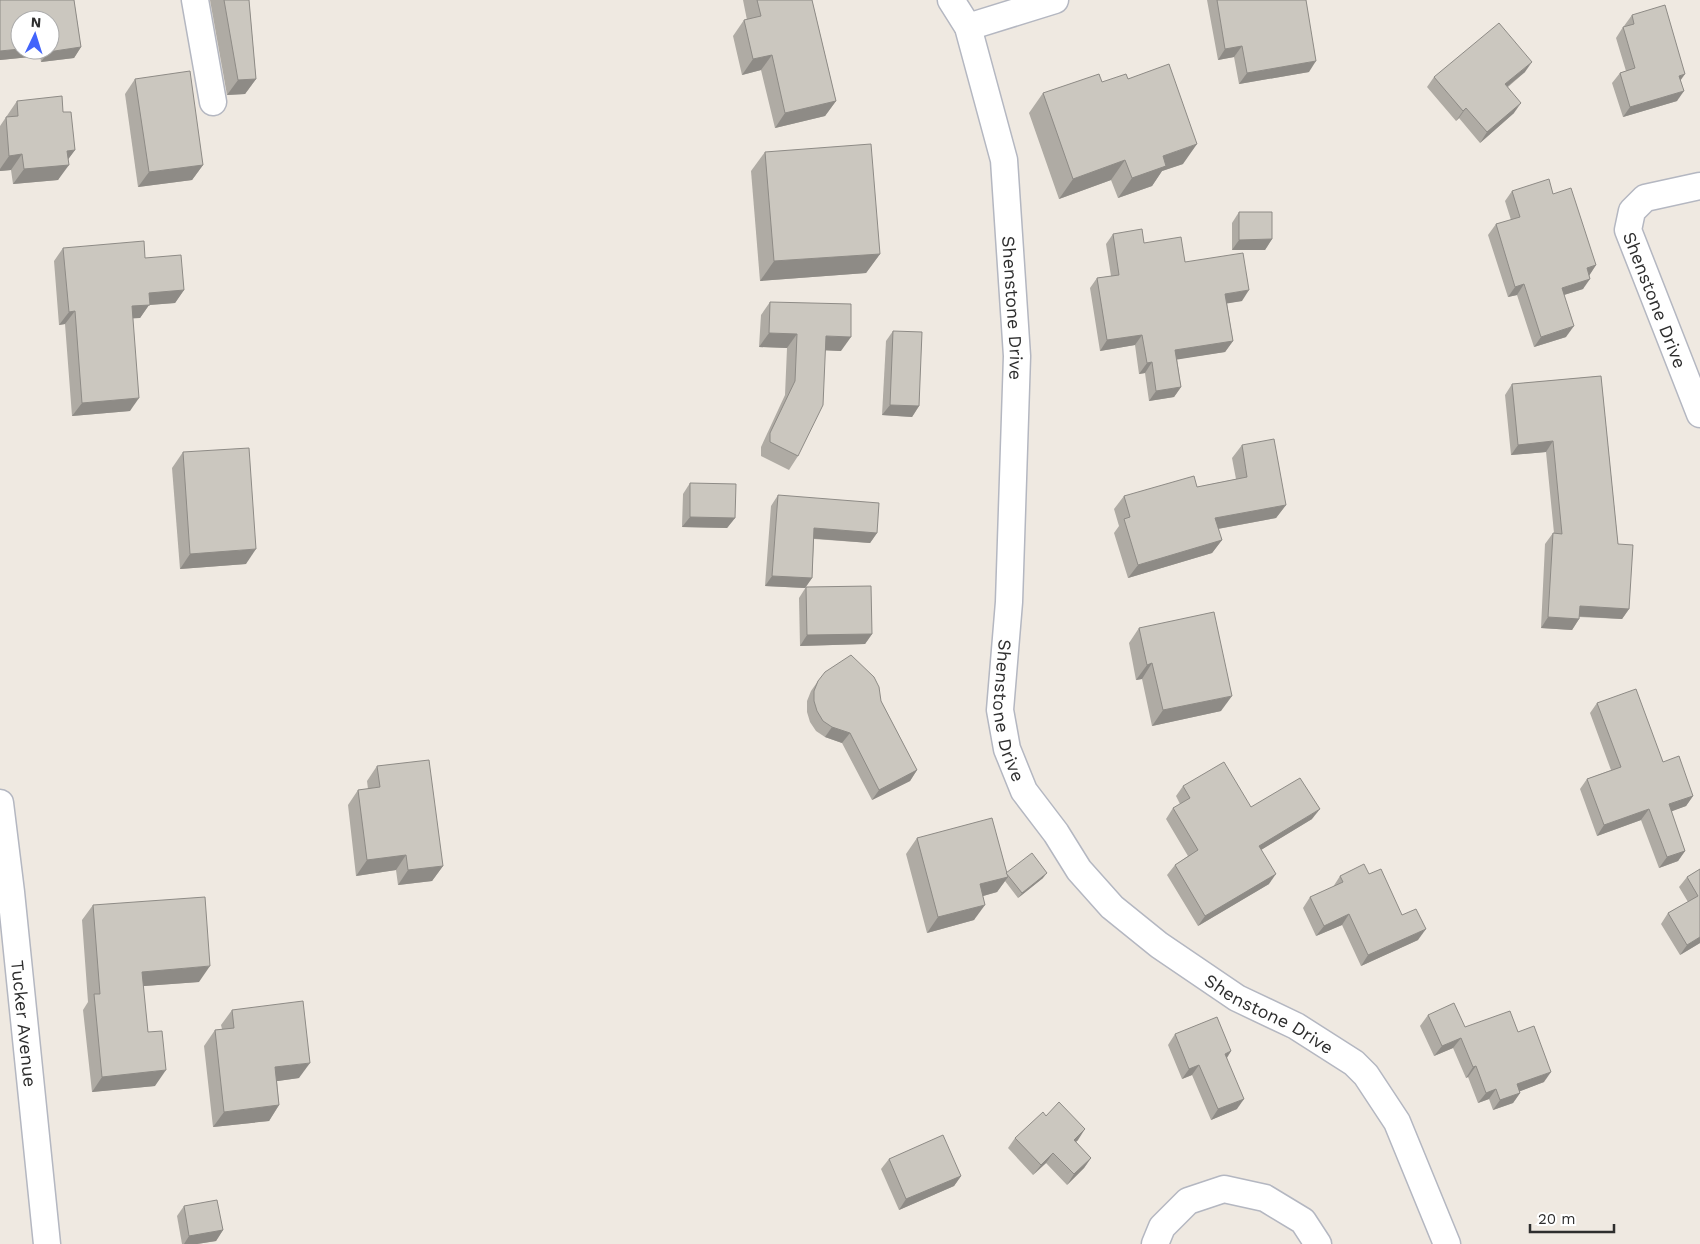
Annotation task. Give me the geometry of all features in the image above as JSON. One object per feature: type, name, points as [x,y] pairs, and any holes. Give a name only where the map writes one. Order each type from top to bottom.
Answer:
[{"type":"street","points":[[195,0],[213,102]]},
{"type":"street","name":"Shenstone Drive","points":[[951,0],[968,28],[1004,160],[1017,356],[1009,602],[1000,710],[1007,749],[1024,791],[1056,833],[1079,870],[1112,907],[1159,945],[1237,998],[1296,1026],[1354,1062],[1366,1075],[1397,1122],[1447,1244]]},
{"type":"street","points":[[968,28],[1055,0]]},
{"type":"street","name":"Shenstone Drive","points":[[1700,186],[1645,198],[1632,211],[1628,230],[1700,414]]},
{"type":"street","name":"Tucker Avenue","points":[[0,803],[6,892],[47,1244]]},
{"type":"street","points":[[1155,1244],[1162,1226],[1188,1201],[1224,1189],[1264,1198],[1303,1221],[1318,1244]]},
{"type":"building","points":[[0,0],[74,0],[81,47],[60,50],[60,10],[10,10],[10,50],[0,51]]},
{"type":"building","points":[[224,0],[249,0],[256,79],[238,80]]},
{"type":"building","points":[[757,0],[812,0],[836,101],[785,113],[772,55],[753,59],[744,20],[761,16]]},
{"type":"building","points":[[1217,0],[1306,0],[1316,61],[1247,73],[1242,46],[1225,49]]},
{"type":"building","points":[[1665,5],[1685,74],[1679,76],[1684,91],[1630,107],[1620,73],[1635,68],[1623,27],[1634,24],[1632,15]]},
{"type":"building","points":[[1499,23],[1532,62],[1505,84],[1521,103],[1487,132],[1466,108],[1463,111],[1434,77]]},
{"type":"building","points":[[1169,64],[1197,144],[1163,156],[1166,166],[1132,178],[1125,160],[1073,179],[1043,93],[1099,74],[1102,82],[1126,74],[1128,79]]},
{"type":"building","points":[[190,71],[203,165],[149,172],[135,79]]},
{"type":"building","points":[[62,96],[63,112],[71,112],[75,150],[67,151],[69,165],[24,169],[22,154],[9,156],[6,117],[18,116],[17,101]]},
{"type":"building","points":[[871,144],[880,254],[774,261],[765,152]]},
{"type":"building","points":[[1549,179],[1553,194],[1571,188],[1596,265],[1587,268],[1590,279],[1562,288],[1574,326],[1541,337],[1524,284],[1515,287],[1496,224],[1520,217],[1512,191]]},
{"type":"building","points":[[1239,212],[1272,212],[1272,239],[1239,240]]},
{"type":"building","points":[[1142,229],[1144,243],[1181,237],[1185,262],[1243,253],[1249,290],[1225,294],[1233,341],[1175,350],[1181,387],[1156,391],[1152,362],[1147,363],[1142,335],[1107,340],[1097,278],[1119,275],[1113,234]]},
{"type":"building","points":[[144,241],[145,258],[181,255],[184,290],[149,293],[150,305],[132,306],[139,398],[82,403],[75,311],[69,312],[63,248]]},
{"type":"building","points":[[770,302],[851,304],[851,337],[826,336],[823,405],[798,456],[770,442],[770,433],[795,381],[797,334],[769,333]]},
{"type":"building","points":[[893,331],[922,332],[919,406],[890,405]]},
{"type":"building","points":[[1601,376],[1618,544],[1633,545],[1629,609],[1580,606],[1579,619],[1548,617],[1553,533],[1562,534],[1553,441],[1518,445],[1512,384]]},
{"type":"building","points":[[1274,439],[1286,505],[1215,518],[1222,540],[1138,565],[1124,519],[1130,517],[1124,496],[1194,476],[1197,487],[1247,477],[1242,445]]},
{"type":"building","points":[[249,448],[256,549],[190,554],[183,452]]},
{"type":"building","points":[[690,483],[736,484],[735,518],[690,517]]},
{"type":"building","points":[[778,495],[879,503],[877,533],[814,528],[812,578],[772,576]]},
{"type":"building","points":[[871,586],[872,634],[807,635],[806,587]]},
{"type":"building","points":[[1214,612],[1232,696],[1163,710],[1152,663],[1147,665],[1139,628]]},
{"type":"building","points":[[851,655],[874,677],[879,687],[881,701],[917,770],[879,790],[850,733],[832,727],[823,721],[814,701],[814,691],[818,681],[825,672]]},
{"type":"building","points":[[1636,689],[1663,762],[1679,756],[1693,796],[1669,804],[1685,851],[1667,857],[1649,809],[1604,825],[1587,779],[1621,767],[1597,703]]},
{"type":"building","points":[[429,760],[443,866],[408,870],[406,855],[367,860],[358,790],[380,787],[377,766]]},
{"type":"building","points":[[1224,762],[1251,807],[1300,778],[1320,809],[1259,846],[1276,874],[1205,916],[1175,865],[1198,850],[1173,808],[1190,798],[1183,786]]},
{"type":"building","points":[[992,818],[1008,877],[980,884],[985,905],[938,917],[917,838]]},
{"type":"building","points":[[1032,853],[1047,873],[1022,893],[1006,873]]},
{"type":"building","points":[[1364,864],[1369,874],[1381,869],[1402,915],[1416,909],[1426,929],[1368,955],[1349,914],[1324,926],[1310,897],[1343,882],[1340,876]]},
{"type":"building","points":[[1700,869],[1700,937],[1687,945],[1668,913],[1698,896],[1687,877]]},
{"type":"building","points":[[205,897],[210,966],[142,972],[148,1032],[162,1031],[166,1070],[102,1077],[94,994],[100,994],[93,905]]},
{"type":"building","points":[[303,1001],[310,1063],[275,1067],[279,1105],[224,1112],[215,1030],[234,1028],[232,1010]]},
{"type":"building","points":[[1454,1003],[1465,1027],[1510,1011],[1518,1032],[1534,1026],[1551,1072],[1517,1084],[1520,1093],[1500,1100],[1496,1089],[1486,1093],[1476,1066],[1473,1067],[1461,1038],[1442,1046],[1428,1015]]},
{"type":"building","points":[[1217,1017],[1231,1051],[1225,1054],[1244,1099],[1218,1109],[1199,1065],[1189,1069],[1175,1034]]},
{"type":"building","points":[[1059,1102],[1085,1129],[1074,1140],[1091,1158],[1074,1174],[1053,1153],[1041,1165],[1015,1138],[1043,1112],[1046,1116]]},
{"type":"building","points":[[943,1135],[961,1176],[906,1199],[889,1159]]},
{"type":"building","points":[[217,1200],[223,1230],[189,1236],[184,1206]]}]
